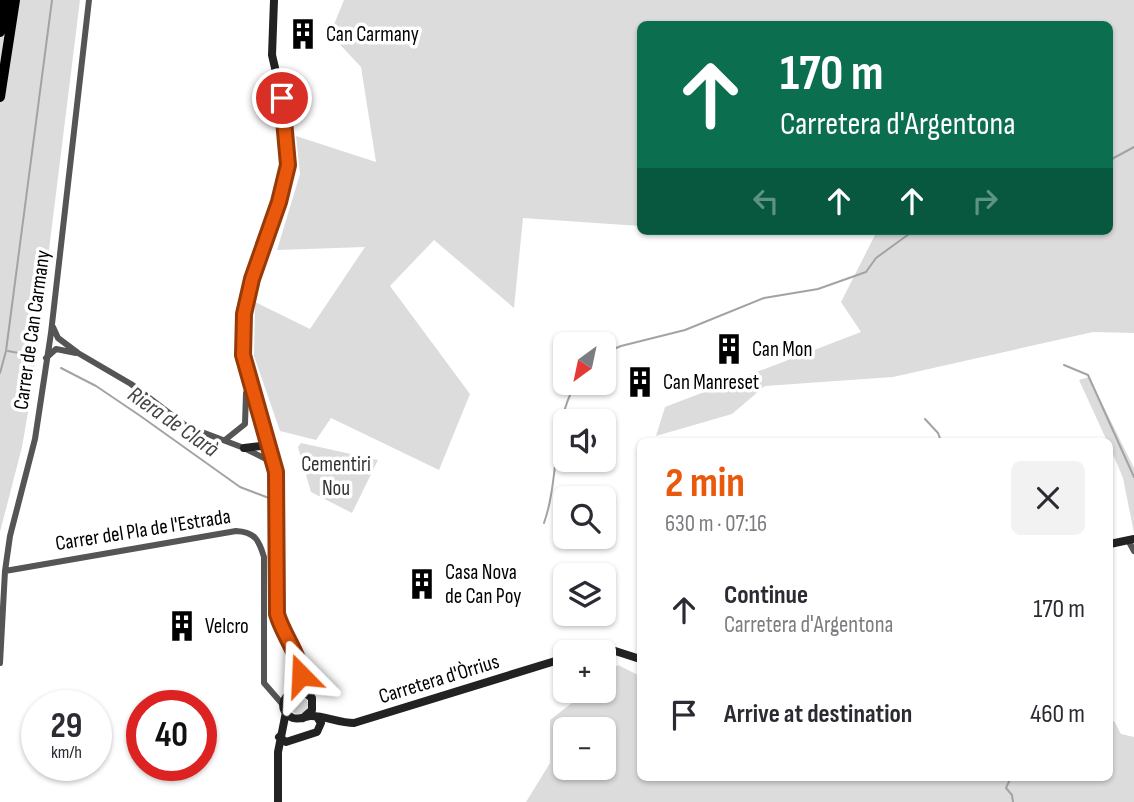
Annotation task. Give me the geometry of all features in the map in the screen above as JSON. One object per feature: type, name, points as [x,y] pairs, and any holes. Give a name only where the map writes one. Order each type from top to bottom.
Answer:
[{"type":"highway","points":[[0,32],[5,0]]},
{"type":"highway","points":[[0,97],[15,0]]},
{"type":"street","name":"Carrer de Can Carmany","points":[[0,663],[5,571],[10,536],[35,439],[52,325],[89,0]]},
{"type":"street","points":[[274,0],[272,55],[282,98],[288,165],[279,202],[252,279],[244,314],[243,355],[271,451],[278,491],[277,614],[281,629],[308,674],[312,701],[321,723],[317,732],[286,742],[280,734]]},
{"type":"street","points":[[52,325],[58,338],[131,384],[186,426],[244,447],[274,463]]},
{"type":"street","points":[[46,358],[56,349],[78,353]]},
{"type":"street","points":[[225,440],[245,424],[246,393],[250,386]]},
{"type":"street","points":[[244,447],[261,446],[271,451]]},
{"type":"street","name":"Carrer del Pla de l'Estrada","points":[[5,571],[248,531],[259,540],[264,557],[263,670],[268,689]]},
{"type":"street","points":[[1113,543],[1131,540],[1134,551]]},
{"type":"street","points":[[616,651],[637,658]]},
{"type":"street","points":[[278,802],[280,734],[291,692],[301,675],[300,662]]},
{"type":"street","name":"Carretera d'Òrrius","points":[[300,718],[354,723],[553,662]]},
{"type":"street","points":[[268,689],[303,691],[312,701]]},
{"type":"street","points":[[268,689],[285,709],[300,718]]},
{"type":"street","points":[[280,734],[310,713],[312,701]]},
{"type":"green space","points":[[0,0],[80,0],[31,395],[22,447],[0,532]]},
{"type":"green space","points":[[344,0],[1134,0],[1134,333],[1093,332],[893,377],[765,386],[732,414],[656,436],[665,407],[861,332],[841,302],[875,235],[1113,235],[1113,21],[637,21],[637,226],[523,218],[514,308],[434,240],[390,286],[470,394],[439,470],[331,418],[316,440],[280,431],[254,356],[255,302],[310,329],[365,247],[277,250],[300,174],[296,136],[376,162],[361,67],[330,34]]},
{"type":"green space","points":[[1089,377],[1134,468],[1134,533],[1123,478],[1113,454],[1113,438],[1106,438],[1079,380]]},
{"type":"green space","name":"Cementiri Nou","points":[[301,443],[378,460],[352,513],[311,492],[298,447]]},
{"type":"green space","points":[[618,665],[637,674],[637,781],[1113,781],[1114,721],[1121,734],[1134,737],[1134,802],[526,802],[550,763],[550,720],[553,718],[553,780],[616,780],[616,717],[554,717],[572,703],[616,703]]},
{"type":"green space","points":[[299,696],[305,699],[308,705],[305,711],[299,714],[293,711],[290,705],[293,699]]},
{"type":"waterway","points":[[0,373],[6,351],[52,0]]},
{"type":"waterway","points":[[1113,158],[1134,147]]},
{"type":"waterway","points":[[616,348],[685,330],[764,298],[818,289],[866,272],[876,258],[908,235]]},
{"type":"waterway","name":"Riera de Clarà","points":[[8,351],[34,356]]},
{"type":"waterway","points":[[1064,365],[1088,375],[1134,477]]},
{"type":"waterway","name":"Riera de Clarà","points":[[61,368],[96,386],[240,487],[269,498]]},
{"type":"waterway","points":[[544,523],[549,506],[559,434],[570,396]]},
{"type":"waterway","points":[[925,419],[940,438]]},
{"type":"waterway","points":[[1009,781],[1006,788],[1012,795],[1013,802]]},
{"type":"place","name":"Can Carmany","points":[[303,34]]},
{"type":"place","name":"Can Mon","points":[[729,349]]},
{"type":"place","name":"Can Manreset","points":[[640,382]]},
{"type":"place","name":"Casa Nova de Can Poy","points":[[422,584]]},
{"type":"place","name":"Velcro","points":[[182,626]]},
{"type":"route","points":[[282,98],[288,165],[279,202],[252,279],[244,314],[243,355],[276,472],[277,614],[281,629],[300,662],[301,675]]}]
